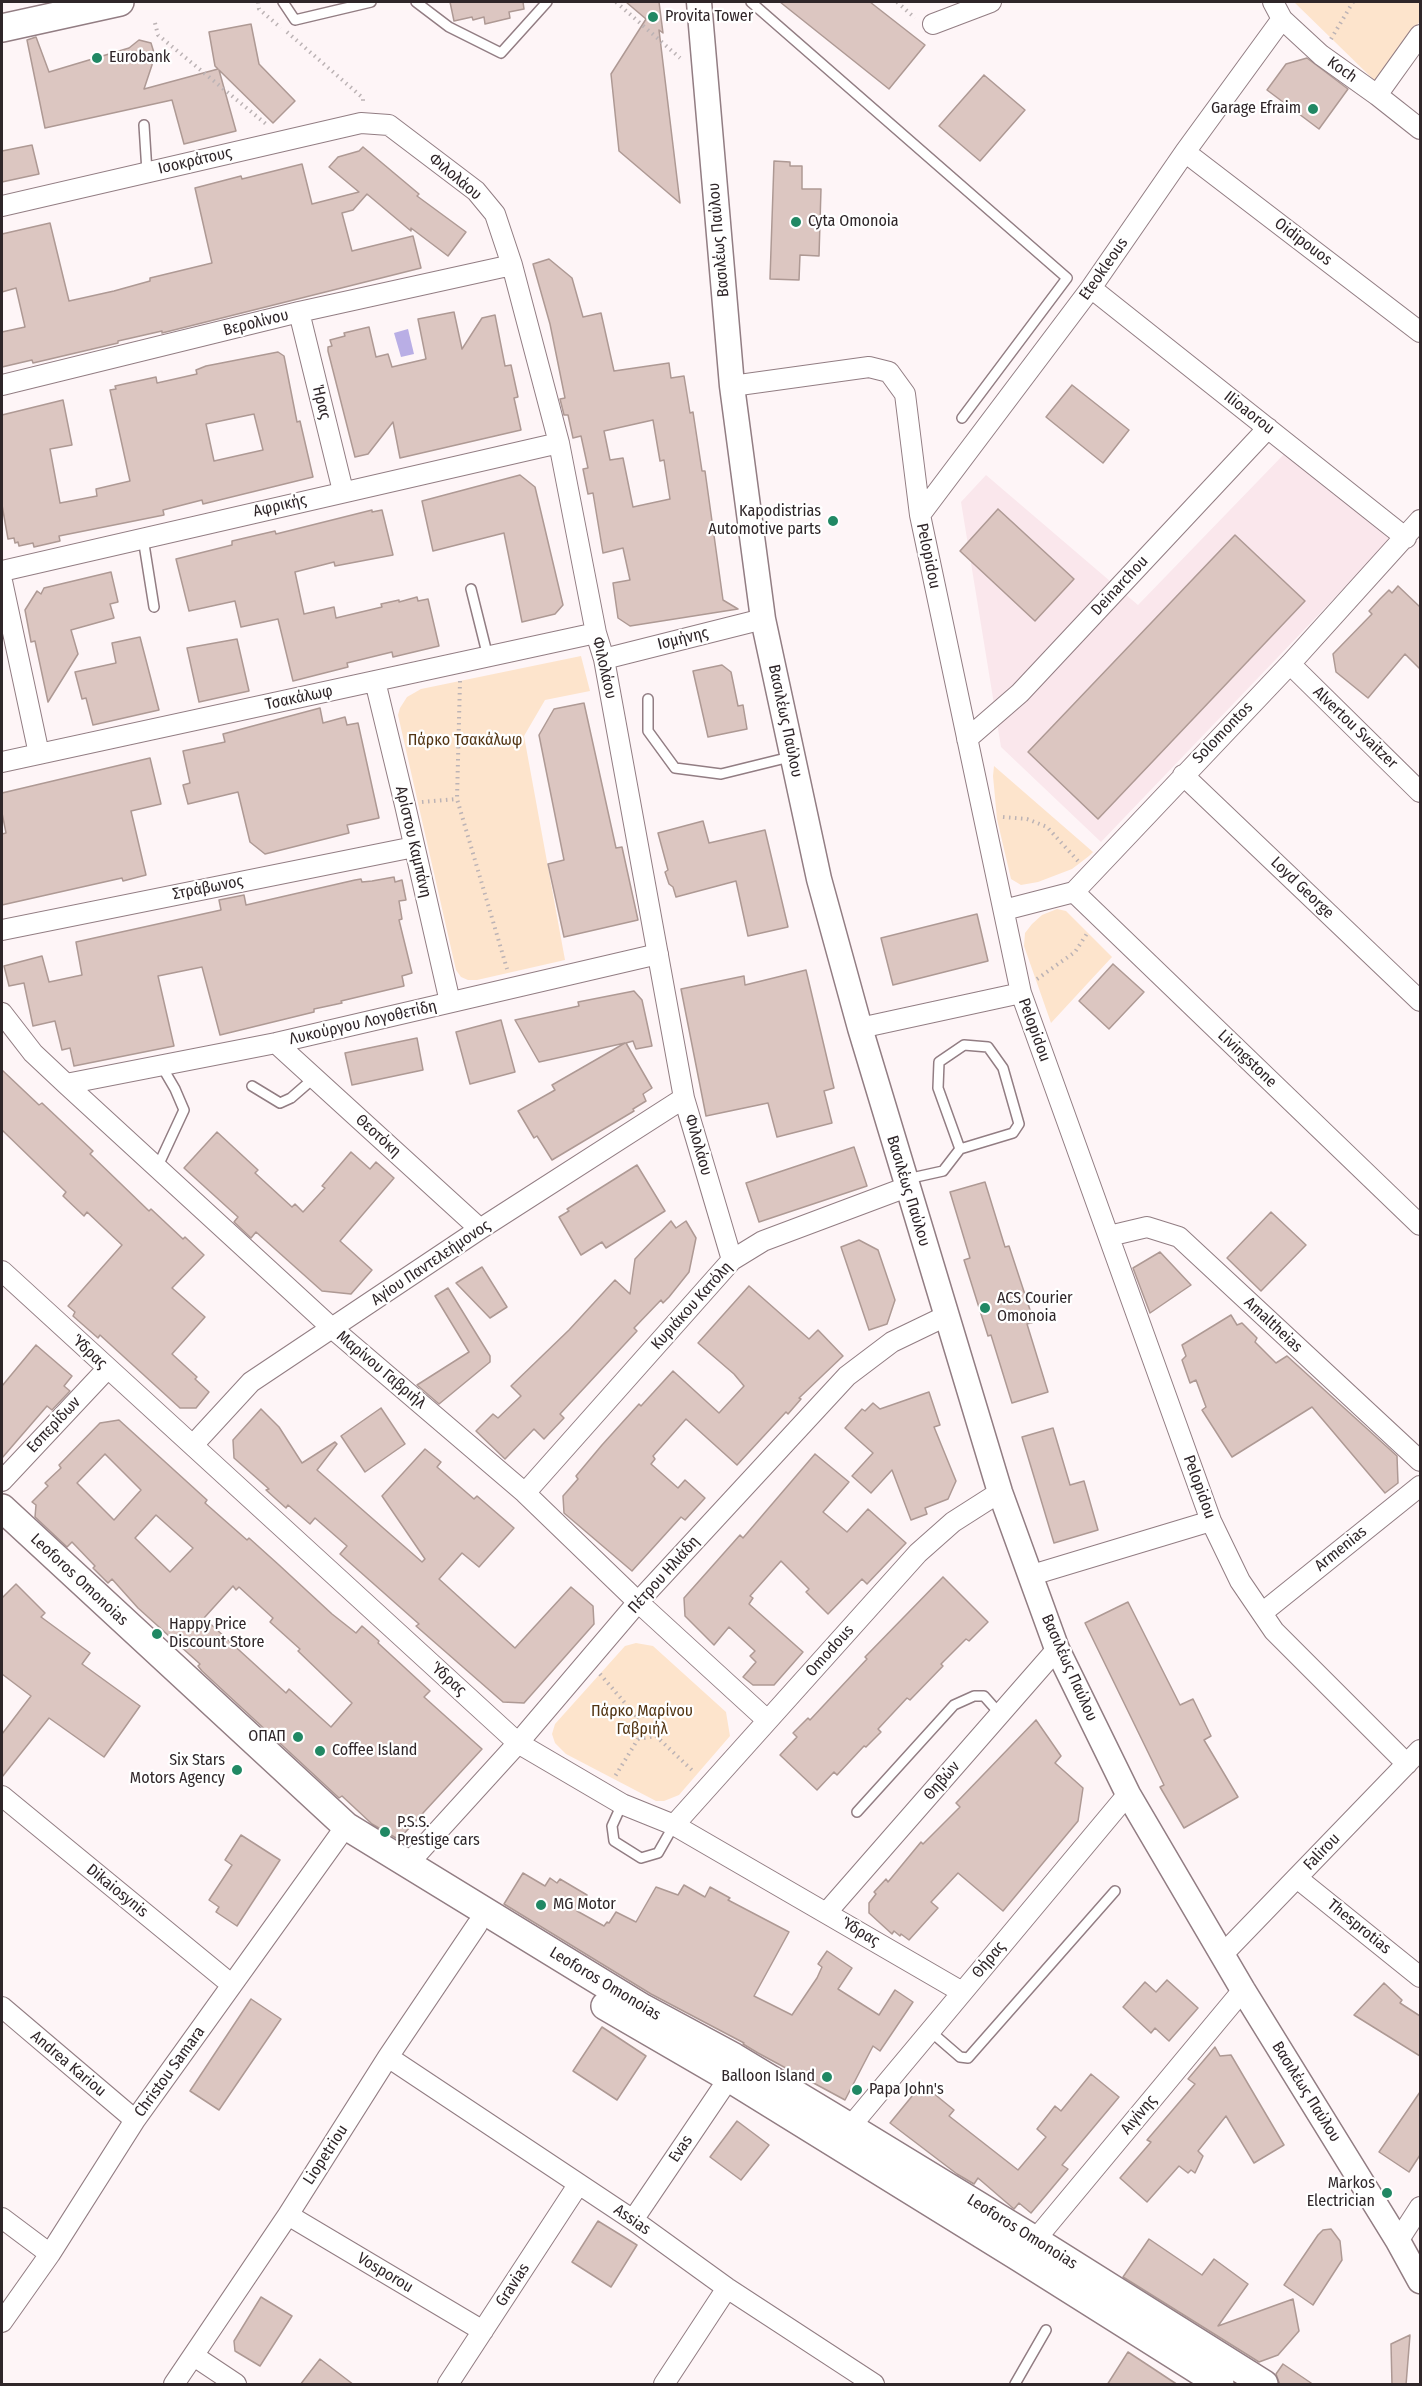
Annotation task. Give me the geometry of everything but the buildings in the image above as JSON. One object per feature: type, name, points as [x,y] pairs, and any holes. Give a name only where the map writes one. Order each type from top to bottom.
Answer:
[{"type":"main road","points":[[2,28],[85,5],[120,2]]},
{"type":"main road","name":"Leoforos Omonoias","points":[[2,1508],[340,1833],[407,1865],[643,2008],[734,2057],[1035,2240],[1264,2385]]},
{"type":"main road","name":"Leoforos Omonoias","points":[[2,1534],[340,1833],[477,1925],[634,2024],[729,2078],[1010,2251],[1220,2385]]},
{"type":"street","name":"Βασιλέως Παύλου","points":[[699,2],[732,386],[763,620],[819,879],[860,1028],[1000,1492],[1057,1649],[1128,1794],[1243,1990],[1398,2241],[1420,2281]]},
{"type":"street","points":[[933,24],[991,2]]},
{"type":"street","name":"Koch","points":[[1278,10],[1321,55],[1377,94],[1420,129]]},
{"type":"street","name":"Eteokleous","points":[[920,515],[1091,288],[1185,152],[1278,10]]},
{"type":"street","points":[[1377,94],[1420,35]]},
{"type":"street","name":"Ισοκράτους","points":[[2,206],[361,123],[389,125]]},
{"type":"street","name":"Φιλολάου","points":[[389,125],[476,191],[495,214],[512,265],[559,443],[603,659],[684,1098],[732,1260]]},
{"type":"street","name":"Oidipouos","points":[[1185,152],[1420,332]]},
{"type":"street","name":"Βερολίνου","points":[[2,385],[299,312],[512,265]]},
{"type":"street","name":"Ilioaorou","points":[[1091,288],[1406,538]]},
{"type":"street","name":"Ήρας","points":[[299,312],[343,491]]},
{"type":"street","name":"Pelopidou","points":[[732,386],[869,367],[890,372],[905,394],[920,515],[1021,993],[1211,1521],[1240,1581],[1274,1630],[1414,1757]]},
{"type":"street","name":"Deinarchou","points":[[967,739],[1020,693],[1268,428]]},
{"type":"street","name":"Αφρικής","points":[[2,571],[559,443]]},
{"type":"street","name":"Solomontos","points":[[1074,892],[1290,664],[1420,520]]},
{"type":"street","points":[[2,581],[39,754]]},
{"type":"street","name":"Ισμήνης","points":[[603,659],[763,620]]},
{"type":"street","name":"Τσακάλωφ","points":[[2,762],[596,633]]},
{"type":"street","name":"Alvertou Svaitzer","points":[[1290,664],[1420,792]]},
{"type":"street","name":"Αρίστου Καμπάνη","points":[[375,681],[450,1002]]},
{"type":"street","name":"Loyd George","points":[[1183,775],[1420,1001]]},
{"type":"street","name":"Στράβωνος","points":[[2,930],[414,846]]},
{"type":"street","points":[[1004,910],[1074,892]]},
{"type":"street","name":"Livingstone","points":[[1074,892],[1420,1225]]},
{"type":"street","name":"Λυκούργου Λογοθετίδη","points":[[66,1084],[276,1043],[658,954]]},
{"type":"street","points":[[860,1028],[1021,993]]},
{"type":"street","name":"Μαρίνου Γαβριήλ","points":[[2,1013],[33,1053],[157,1168],[333,1329],[525,1493],[638,1602],[768,1720]]},
{"type":"street","name":"Θεοτόκη","points":[[276,1043],[480,1229]]},
{"type":"street","name":"Αγίου Παντελεήμονος","points":[[193,1445],[251,1382],[480,1229],[684,1098]]},
{"type":"street","name":"Κυριάκου Κατόλη","points":[[525,1493],[732,1260],[763,1241],[906,1183]]},
{"type":"street","name":"Amaltheias","points":[[1109,1236],[1147,1227],[1179,1237],[1420,1461]]},
{"type":"street","name":"Ύδρας","points":[[2,1271],[518,1743],[622,1804],[674,1825],[962,1992]]},
{"type":"street","name":"Πέτρου Ηλιάδη","points":[[407,1865],[518,1743],[638,1602],[847,1376],[892,1342],[946,1316]]},
{"type":"street","name":"Εσπερίδων","points":[[2,1480],[107,1369]]},
{"type":"street","name":"Armenias","points":[[1262,1612],[1420,1486]]},
{"type":"street","name":"Omodous","points":[[674,1825],[918,1553],[953,1522],[1000,1492]]},
{"type":"street","points":[[1032,1575],[1211,1521]]},
{"type":"street","name":"Θηβών","points":[[827,1912],[1057,1649]]},
{"type":"street","name":"Falirou","points":[[1223,1954],[1414,1757]]},
{"type":"street","name":"Θήρας","points":[[850,2127],[1128,1794]]},
{"type":"street","name":"Dikaiosynis","points":[[2,1796],[232,1985]]},
{"type":"street","name":"Christou Samara","points":[[2,2322],[50,2254],[135,2120],[340,1833]]},
{"type":"street","name":"Thesprotias","points":[[1297,1878],[1420,1977]]},
{"type":"street","name":"Liopetriou","points":[[174,2385],[477,1925]]},
{"type":"street","name":"Αιγίνης","points":[[1035,2240],[1243,1990]]},
{"type":"street","name":"Andrea Kariou","points":[[2,2007],[135,2120]]},
{"type":"street","name":"Assias","points":[[388,2057],[633,2220],[727,2288],[867,2383]]},
{"type":"street","name":"Evas","points":[[633,2220],[729,2078]]},
{"type":"street","name":"Gravias","points":[[448,2385],[578,2185]]},
{"type":"street","points":[[1398,2241],[1420,2207]]},
{"type":"street","name":"Vosporou","points":[[288,2215],[483,2331]]},
{"type":"street","points":[[2,2218],[50,2254]]},
{"type":"street","points":[[664,2385],[727,2288]]},
{"type":"street","points":[[194,2355],[236,2385]]},
{"type":"lane","points":[[282,2],[295,20],[371,2]]},
{"type":"lane","points":[[416,2],[449,27],[501,53],[547,2]]},
{"type":"lane","points":[[751,2],[1067,278],[962,418]]},
{"type":"lane","points":[[144,125],[147,172]]},
{"type":"lane","points":[[142,538],[154,607]]},
{"type":"lane","points":[[471,589],[488,657]]},
{"type":"lane","points":[[648,699],[648,731],[675,768],[721,774],[793,756]]},
{"type":"lane","points":[[906,1183],[943,1171],[960,1149],[1013,1133],[1019,1124],[1003,1068],[988,1047],[964,1045],[939,1062],[938,1088],[960,1149]]},
{"type":"lane","points":[[157,1168],[183,1110],[175,1089],[160,1065]]},
{"type":"lane","points":[[252,1086],[280,1103],[291,1098],[314,1078]]},
{"type":"lane","points":[[857,1812],[954,1705],[974,1696],[984,1696],[1000,1714]]},
{"type":"lane","points":[[622,1804],[612,1826],[614,1841],[641,1858],[658,1852],[674,1825]]},
{"type":"lane","points":[[930,2031],[960,2057],[968,2058],[1115,1891]]},
{"type":"lane","points":[[1015,2385],[1046,2330]]},
{"type":"path","points":[[258,2],[259,9],[363,98],[361,123]]},
{"type":"path","points":[[616,2],[680,58]]},
{"type":"path","points":[[1321,55],[1353,2]]},
{"type":"path","points":[[155,22],[158,35],[285,140]]},
{"type":"path","points":[[465,662],[460,681],[457,799],[512,987]]},
{"type":"path","points":[[405,805],[457,799]]},
{"type":"path","points":[[984,819],[1009,817],[1027,819],[1047,827],[1091,874]]},
{"type":"path","points":[[1021,993],[1049,968],[1075,952],[1098,914]]},
{"type":"path","points":[[587,1662],[637,1716],[638,1739],[603,1793]]},
{"type":"path","points":[[637,1716],[658,1712],[656,1736]]},
{"type":"path","points":[[638,1739],[656,1736]]},
{"type":"path","points":[[656,1736],[709,1786]]},
{"type":"shaded area","points":[[408,329],[414,354],[401,357],[394,333]]},
{"type":"shaded area","points":[[1288,450],[1390,540],[1101,842],[1001,747],[961,502],[986,475],[1138,605]]},
{"type":"green space","points":[[1294,2],[1420,2],[1420,21],[1376,82]]},
{"type":"green space","name":"Πάρκο Τσακάλωφ","points":[[581,656],[590,691],[545,700],[524,736],[565,960],[477,980],[468,980],[461,977],[456,970],[398,715],[400,708],[407,697],[421,689]]},
{"type":"green space","points":[[994,766],[1093,852],[1072,869],[1038,882],[1021,885],[1011,879],[997,819]]},
{"type":"green space","points":[[1057,909],[1066,911],[1112,957],[1051,1023],[1024,946],[1025,933],[1032,924],[1042,915]]},
{"type":"green space","name":"Πάρκο Μαρίνου Γαβριήλ","points":[[636,1643],[653,1646],[726,1712],[730,1736],[679,1795],[664,1801],[656,1801],[566,1754],[555,1743],[552,1734],[555,1724],[625,1646]]},
{"type":"place","name":"Provita Tower","points":[[653,17]]},
{"type":"place","name":"Eurobank","points":[[97,58]]},
{"type":"place","name":"Garage Efraim","points":[[1313,109]]},
{"type":"place","name":"Cyta Omonoia","points":[[796,222]]},
{"type":"place","name":"Kapodistrias Automotive parts","points":[[833,521]]},
{"type":"place","name":"ACS Courier Omonoia","points":[[985,1308]]},
{"type":"place","name":"Happy Price Discount Store","points":[[157,1634]]},
{"type":"place","name":"ΟΠΑΠ","points":[[298,1737]]},
{"type":"place","name":"Coffee Island","points":[[320,1751]]},
{"type":"place","name":"Six Stars Motors Agency","points":[[237,1770]]},
{"type":"place","name":"P.S.S. Prestige cars","points":[[385,1832]]},
{"type":"place","name":"MG Motor","points":[[541,1905]]},
{"type":"place","name":"Balloon Island","points":[[827,2077]]},
{"type":"place","name":"Papa John's","points":[[857,2090]]},
{"type":"place","name":"Markos Electrician","points":[[1387,2193]]}]
